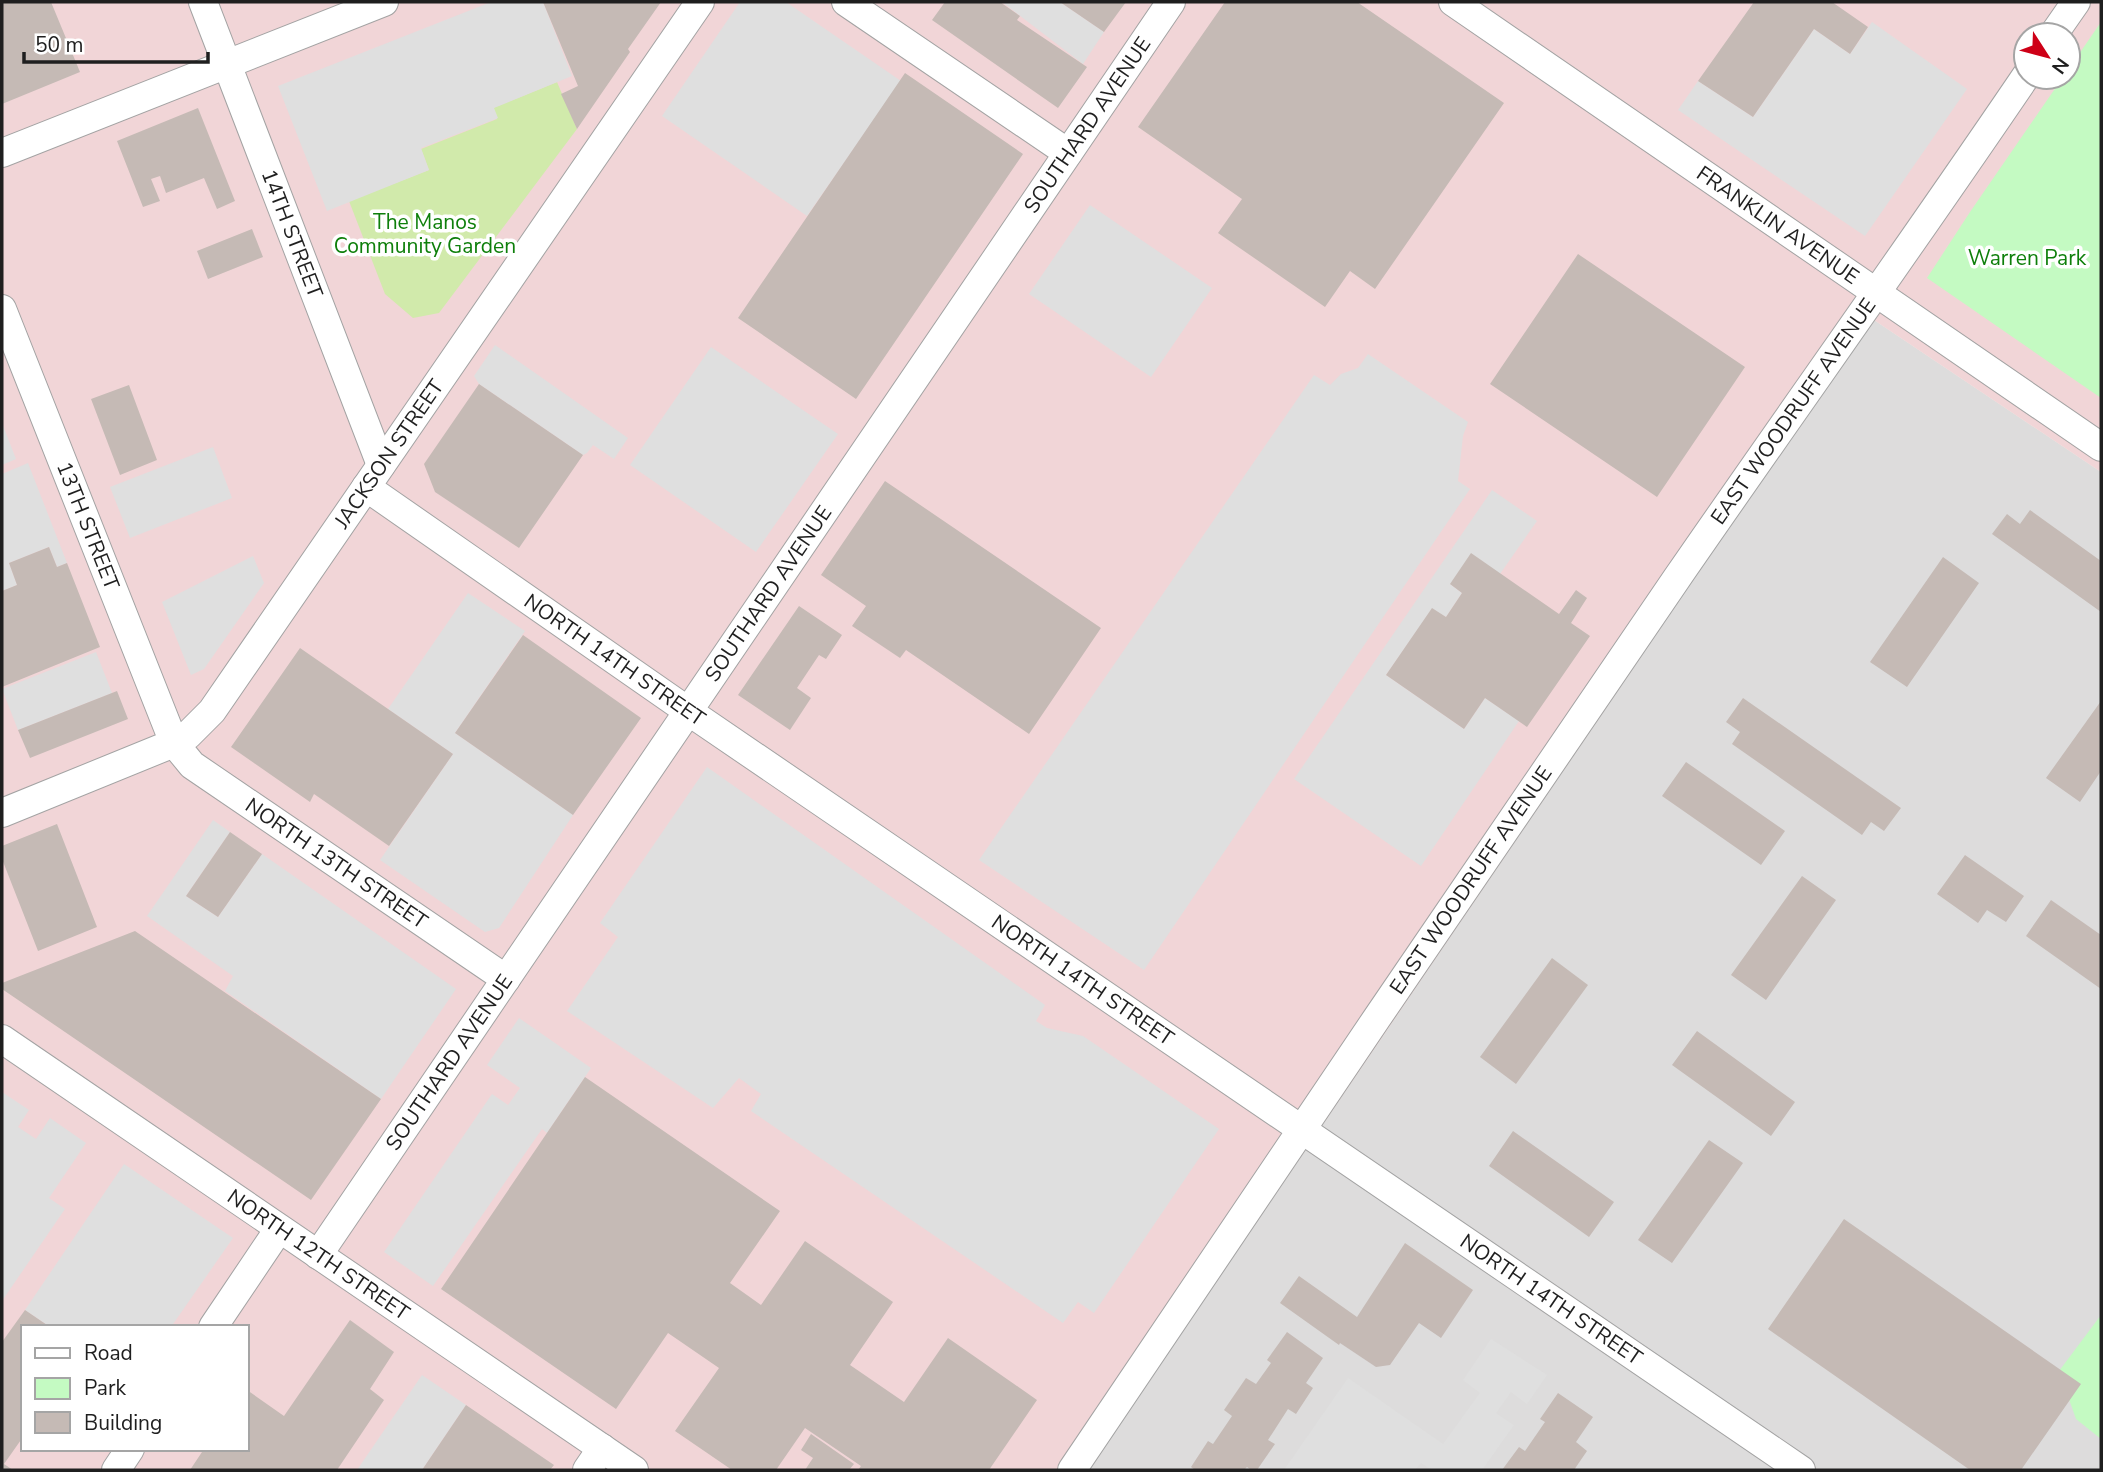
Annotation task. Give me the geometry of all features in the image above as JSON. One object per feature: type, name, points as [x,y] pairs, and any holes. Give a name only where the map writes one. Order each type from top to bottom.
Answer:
[{"type":"street","name":"14TH STREET","points":[[203,2],[228,64],[374,476]]},
{"type":"street","points":[[2,153],[384,2]]},
{"type":"street","name":"JACKSON STREET","points":[[2,813],[173,743],[197,727],[212,711],[700,2]]},
{"type":"street","points":[[846,2],[1068,153]]},
{"type":"street","name":"SOUTHARD AVENUE","points":[[318,1255],[1171,2]]},
{"type":"street","name":"FRANKLIN AVENUE","points":[[1453,2],[2101,447]]},
{"type":"street","points":[[2063,21],[2076,2]]},
{"type":"street","name":"EAST WOODRUFF AVENUE","points":[[1072,1470],[1301,1128],[1680,573],[1878,293],[2016,91]]},
{"type":"street","name":"13TH STREET","points":[[2,309],[173,743]]},
{"type":"street","name":"NORTH 14TH STREET","points":[[374,476],[688,712],[1801,1470]]},
{"type":"street","name":"NORTH 13TH STREET","points":[[173,743],[192,765],[506,979]]},
{"type":"street","name":"NORTH 12TH STREET","points":[[2,1039],[318,1255],[595,1459],[634,1470]]},
{"type":"street","points":[[214,1325],[279,1229]]},
{"type":"street","points":[[116,1470],[129,1451]]},
{"type":"shaded area","points":[[2,2],[2101,2],[2101,472],[1871,318],[1088,1470],[2,1470]]},
{"type":"shaded area","points":[[491,2],[543,2],[572,76],[494,108],[498,118],[421,148],[429,170],[327,211],[278,86]]},
{"type":"shaded area","points":[[740,2],[786,2],[901,81],[807,216],[662,116]]},
{"type":"shaded area","points":[[1002,2],[1060,2],[1104,32],[1083,64]]},
{"type":"shaded area","points":[[1872,22],[1967,89],[1865,236],[1678,110],[1698,81],[1753,117],[1814,29],[1850,54]]},
{"type":"shaded area","points":[[1090,205],[1212,288],[1151,377],[1029,294]]},
{"type":"shaded area","points":[[1871,318],[2101,472],[2101,1470],[1088,1470]]},
{"type":"shaded area","points":[[495,345],[628,438],[614,459],[593,445],[583,455],[479,384],[474,376]]},
{"type":"shaded area","points":[[711,347],[838,434],[756,552],[630,465]]},
{"type":"shaded area","points":[[1368,354],[1468,422],[1463,436],[1458,481],[1470,489],[1144,970],[979,860],[1314,375],[1330,385],[1341,374],[1358,368]]},
{"type":"shaded area","points":[[2,423],[16,459],[2,465]]},
{"type":"shaded area","points":[[213,447],[232,498],[130,538],[110,487]]},
{"type":"shaded area","points":[[28,463],[67,563],[57,567],[49,547],[9,563],[17,585],[2,591],[2,474]]},
{"type":"shaded area","points":[[1492,490],[1537,521],[1500,574],[1450,584],[1462,593],[1446,617],[1432,609],[1386,675],[1464,729],[1485,698],[1519,721],[1421,866],[1294,779]]},
{"type":"shaded area","points":[[253,556],[264,583],[204,669],[191,675],[162,602]]},
{"type":"shaded area","points":[[468,593],[525,631],[455,733],[573,815],[499,928],[485,932],[380,860],[453,754],[388,709]]},
{"type":"shaded area","points":[[96,652],[112,693],[18,730],[2,689]]},
{"type":"shaded area","points":[[707,767],[1045,1005],[1036,1021],[1047,1028],[1083,1036],[1219,1129],[1094,1313],[1078,1302],[1063,1323],[751,1111],[761,1094],[739,1078],[713,1108],[567,1011],[618,937],[600,923]]},
{"type":"shaded area","points":[[213,820],[230,832],[186,896],[218,917],[262,854],[456,989],[381,1099],[225,991],[233,976],[147,916]]},
{"type":"shaded area","points":[[519,1018],[591,1068],[547,1133],[542,1129],[433,1286],[384,1252],[492,1094],[508,1105],[520,1088],[487,1065]]},
{"type":"shaded area","points":[[2,1092],[29,1110],[18,1127],[36,1139],[50,1118],[86,1143],[49,1198],[65,1209],[2,1301]]},
{"type":"shaded area","points":[[124,1164],[233,1238],[172,1325],[47,1325],[25,1310]]},
{"type":"shaded area","points":[[1491,1339],[1547,1375],[1527,1404],[1511,1392],[1496,1413],[1514,1425],[1482,1470],[1432,1470],[1421,1463],[1415,1470],[1284,1470],[1348,1378],[1443,1444],[1480,1393],[1463,1380]]},
{"type":"shaded area","points":[[422,1375],[466,1405],[422,1470],[357,1470]]},
{"type":"green space","name":"Warren Park","points":[[2101,22],[2101,398],[1927,278],[2053,91],[2082,91],[2082,50]]},
{"type":"green space","name":"The Manos Community Garden","points":[[557,82],[577,129],[439,313],[413,318],[385,294],[349,201],[429,170],[421,149],[497,119],[493,108]]},
{"type":"green space","points":[[2101,1315],[2101,1439],[2076,1419],[2059,1371]]},
{"type":"building","points":[[2,2],[51,2],[80,72],[2,104]]},
{"type":"building","points":[[543,2],[661,2],[577,129],[561,94],[578,86]]},
{"type":"building","points":[[945,2],[1000,2],[1020,16],[1017,20],[1087,67],[1058,108],[932,20]]},
{"type":"building","points":[[1060,2],[1126,2],[1104,32]]},
{"type":"building","points":[[1225,2],[1357,2],[1504,103],[1375,289],[1350,271],[1325,307],[1218,233],[1242,199],[1138,127]]},
{"type":"building","points":[[1754,2],[1832,2],[1868,27],[1850,54],[1814,29],[1753,117],[1698,81]]},
{"type":"building","points":[[905,73],[1023,154],[856,399],[738,318]]},
{"type":"building","points":[[198,108],[235,201],[217,209],[204,178],[166,193],[160,176],[151,179],[160,201],[143,207],[117,141]]},
{"type":"building","points":[[252,229],[263,257],[208,279],[197,251]]},
{"type":"building","points":[[1578,254],[1745,367],[1657,497],[1490,384]]},
{"type":"building","points":[[479,384],[583,455],[519,548],[435,492],[424,464]]},
{"type":"building","points":[[129,385],[157,460],[120,475],[91,399]]},
{"type":"building","points":[[885,481],[1101,628],[1029,734],[906,650],[900,658],[852,626],[866,606],[821,575]]},
{"type":"building","points":[[2030,510],[2101,561],[2101,612],[1992,534],[2007,514],[2020,524]]},
{"type":"building","points":[[49,547],[57,567],[67,563],[100,647],[2,687],[2,591],[17,585],[9,563]]},
{"type":"building","points":[[1471,553],[1559,614],[1576,590],[1587,598],[1571,623],[1590,636],[1527,727],[1485,698],[1464,729],[1386,675],[1432,608],[1446,617],[1462,593],[1450,584]]},
{"type":"building","points":[[1943,557],[1979,583],[1907,687],[1870,662]]},
{"type":"building","points":[[799,606],[842,635],[826,659],[819,655],[797,688],[811,698],[790,730],[738,695]]},
{"type":"building","points":[[523,635],[641,718],[573,815],[455,733]]},
{"type":"building","points":[[300,648],[453,754],[389,846],[314,794],[310,802],[231,747]]},
{"type":"building","points":[[117,691],[128,719],[30,758],[18,730]]},
{"type":"building","points":[[1743,698],[1901,808],[1884,831],[1871,822],[1862,835],[1732,744],[1740,732],[1726,722]]},
{"type":"building","points":[[2101,701],[2101,771],[2080,802],[2046,778]]},
{"type":"building","points":[[1686,762],[1785,831],[1761,865],[1662,796]]},
{"type":"building","points":[[57,824],[97,927],[38,951],[2,859],[2,846]]},
{"type":"building","points":[[230,832],[262,854],[218,917],[186,896]]},
{"type":"building","points":[[1965,855],[2024,896],[2006,922],[1987,910],[1978,923],[1937,894]]},
{"type":"building","points":[[1802,876],[1836,900],[1766,1000],[1731,975]]},
{"type":"building","points":[[2051,900],[2101,935],[2101,989],[2026,936]]},
{"type":"building","points":[[135,931],[381,1099],[311,1200],[2,989],[2,983]]},
{"type":"building","points":[[1552,958],[1588,985],[1516,1084],[1480,1057]]},
{"type":"building","points":[[1697,1031],[1795,1102],[1771,1136],[1672,1065]]},
{"type":"building","points":[[585,1077],[780,1211],[730,1283],[761,1305],[805,1241],[893,1302],[850,1365],[904,1402],[948,1338],[1037,1400],[989,1470],[858,1470],[861,1466],[805,1428],[776,1470],[732,1470],[675,1431],[719,1368],[668,1333],[616,1409],[441,1289]]},
{"type":"building","points":[[1513,1131],[1614,1202],[1589,1237],[1489,1166]]},
{"type":"building","points":[[1709,1140],[1743,1163],[1672,1263],[1638,1240]]},
{"type":"building","points":[[1844,1219],[2081,1384],[2021,1470],[1970,1470],[1768,1329]]},
{"type":"building","points":[[1405,1243],[1473,1290],[1441,1338],[1419,1323],[1390,1365],[1376,1367],[1340,1343],[1339,1345],[1280,1303],[1299,1276],[1357,1317]]},
{"type":"building","points":[[25,1310],[47,1325],[21,1325],[21,1440],[4,1464],[13,1470],[2,1470],[2,1342]]},
{"type":"building","points":[[350,1320],[394,1352],[370,1389],[384,1400],[337,1470],[190,1470],[203,1451],[248,1451],[248,1391],[284,1416]]},
{"type":"building","points":[[1287,1332],[1323,1358],[1306,1383],[1313,1388],[1296,1414],[1288,1409],[1268,1440],[1275,1444],[1257,1470],[1247,1467],[1244,1470],[1195,1470],[1191,1467],[1208,1441],[1213,1444],[1232,1416],[1224,1410],[1246,1378],[1256,1384],[1271,1363],[1267,1360]]},
{"type":"building","points":[[1558,1393],[1593,1417],[1576,1442],[1587,1451],[1574,1470],[1502,1470],[1519,1447],[1525,1451],[1545,1422],[1540,1419]]},
{"type":"building","points":[[466,1405],[554,1465],[550,1470],[422,1470]]},
{"type":"building","points":[[811,1434],[854,1464],[849,1470],[805,1470],[813,1458],[801,1450]]}]
